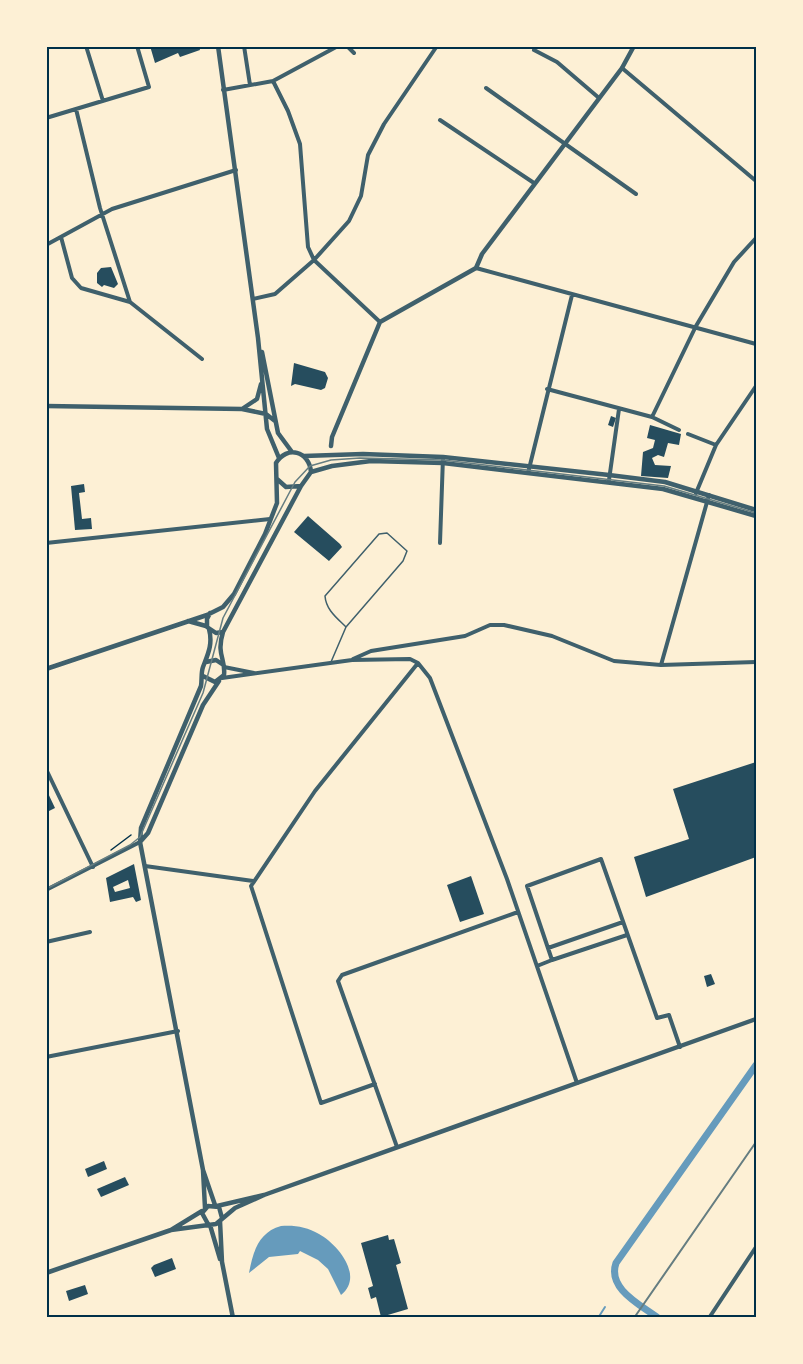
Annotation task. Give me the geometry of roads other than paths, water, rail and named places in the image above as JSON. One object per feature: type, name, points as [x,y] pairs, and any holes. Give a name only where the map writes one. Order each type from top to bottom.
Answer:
[{"type":"street","points":[[86,46],[104,101]]},
{"type":"street","points":[[46,118],[149,87],[137,46]]},
{"type":"street","points":[[218,46],[258,338],[267,429],[279,458]]},
{"type":"street","points":[[244,46],[250,85]]},
{"type":"street","points":[[224,90],[273,81],[338,46]]},
{"type":"street","points":[[347,46],[354,53]]},
{"type":"street","points":[[253,299],[274,294],[314,260],[349,221],[361,196],[368,155],[384,124],[437,46]]},
{"type":"street","points":[[330,456],[332,437],[380,322],[476,268],[482,254],[622,68],[634,46]]},
{"type":"street","points":[[534,50],[557,62],[599,98]]},
{"type":"street","points":[[622,68],[756,180]]},
{"type":"street","points":[[273,81],[288,111],[300,144],[308,247],[314,260],[380,322]]},
{"type":"street","points":[[486,88],[636,194]]},
{"type":"street","points":[[76,110],[102,213],[130,302]]},
{"type":"street","points":[[440,120],[534,183]]},
{"type":"street","points":[[46,245],[102,213],[202,178],[236,170]]},
{"type":"street","points":[[60,237],[77,285],[130,302],[202,358]]},
{"type":"street","points":[[652,417],[696,326],[734,262],[756,238]]},
{"type":"street","points":[[476,268],[756,344]]},
{"type":"street","points":[[528,470],[572,295]]},
{"type":"street","points":[[258,338],[270,384],[275,421],[283,442],[292,452],[304,456],[363,454],[443,457],[528,470]]},
{"type":"street","points":[[242,409],[256,399],[262,381]]},
{"type":"street","points":[[696,494],[716,445],[756,386]]},
{"type":"street","points":[[548,389],[652,417],[679,430]]},
{"type":"street","points":[[46,405],[242,409],[266,414],[275,421]]},
{"type":"street","points":[[609,478],[619,409]]},
{"type":"street","points":[[688,434],[716,445]]},
{"type":"street","points":[[217,611],[234,594],[277,503],[277,479],[274,469],[279,458],[292,452]]},
{"type":"street","points":[[304,456],[311,472]]},
{"type":"street","points":[[440,543],[443,457]]},
{"type":"street","points":[[46,890],[140,842],[148,833],[203,705],[220,679],[224,666],[219,657],[223,632],[228,626],[228,619],[301,486],[311,472],[332,466],[371,461],[528,470],[609,478],[696,494],[756,516]]},
{"type":"street","points":[[277,479],[286,487],[301,486]]},
{"type":"street","points":[[708,498],[756,510]]},
{"type":"street","points":[[661,665],[708,498]]},
{"type":"street","points":[[46,543],[270,519]]},
{"type":"street","points":[[46,669],[217,611],[224,612],[228,619]]},
{"type":"street","points":[[210,613],[207,619],[211,638],[206,662],[202,668],[201,686],[141,828],[140,842],[203,1170],[203,1219],[209,1224],[222,1262],[233,1317]]},
{"type":"street","points":[[186,621],[216,633],[223,632]]},
{"type":"street","points":[[352,660],[370,651],[465,636],[490,626],[504,625],[552,636],[614,661],[661,665],[756,662]]},
{"type":"street","points":[[203,675],[211,682],[352,660],[365,662],[410,659],[418,663],[430,678],[441,705],[518,912],[577,1084]]},
{"type":"street","points":[[206,662],[216,660],[224,666],[263,673]]},
{"type":"street","points":[[375,1084],[321,1103],[251,886],[315,791],[418,663]]},
{"type":"street","points":[[46,769],[93,867]]},
{"type":"street","points":[[552,960],[527,886],[601,860],[657,1018],[669,1016],[680,1048]]},
{"type":"street","points":[[145,866],[253,881]]},
{"type":"street","points":[[398,1148],[338,981],[342,975],[518,912]]},
{"type":"street","points":[[548,948],[623,922]]},
{"type":"street","points":[[46,942],[90,932]]},
{"type":"street","points":[[537,966],[627,935]]},
{"type":"street","points":[[46,1273],[171,1230],[221,1220],[235,1208],[264,1195],[756,1019]]},
{"type":"street","points":[[46,1057],[178,1031]]},
{"type":"street","points":[[203,1170],[216,1205],[222,1212],[222,1262]]},
{"type":"street","points":[[171,1230],[204,1209],[264,1195]]},
{"type":"street","points":[[709,1317],[756,1247]]},
{"type":"lane","points":[[330,663],[346,627],[404,561],[407,551],[387,532],[379,534],[324,596],[329,608],[346,627]]},
{"type":"water","points":[[281,1226],[296,1226],[319,1234],[341,1253],[350,1279],[341,1295],[328,1269],[318,1260],[300,1251],[298,1254],[269,1257],[249,1273],[258,1243],[267,1233]]},
{"type":"waterway","points":[[658,1318],[635,1302],[621,1288],[616,1281],[616,1263],[756,1065]]},
{"type":"waterway","points":[[598,1318],[605,1307]]},
{"type":"tram line","points":[[46,889],[130,845],[140,837],[203,693],[223,618],[295,482],[310,466],[331,460],[360,458],[443,460],[664,486],[756,513]]},
{"type":"railway","points":[[634,1318],[756,1142]]}]
